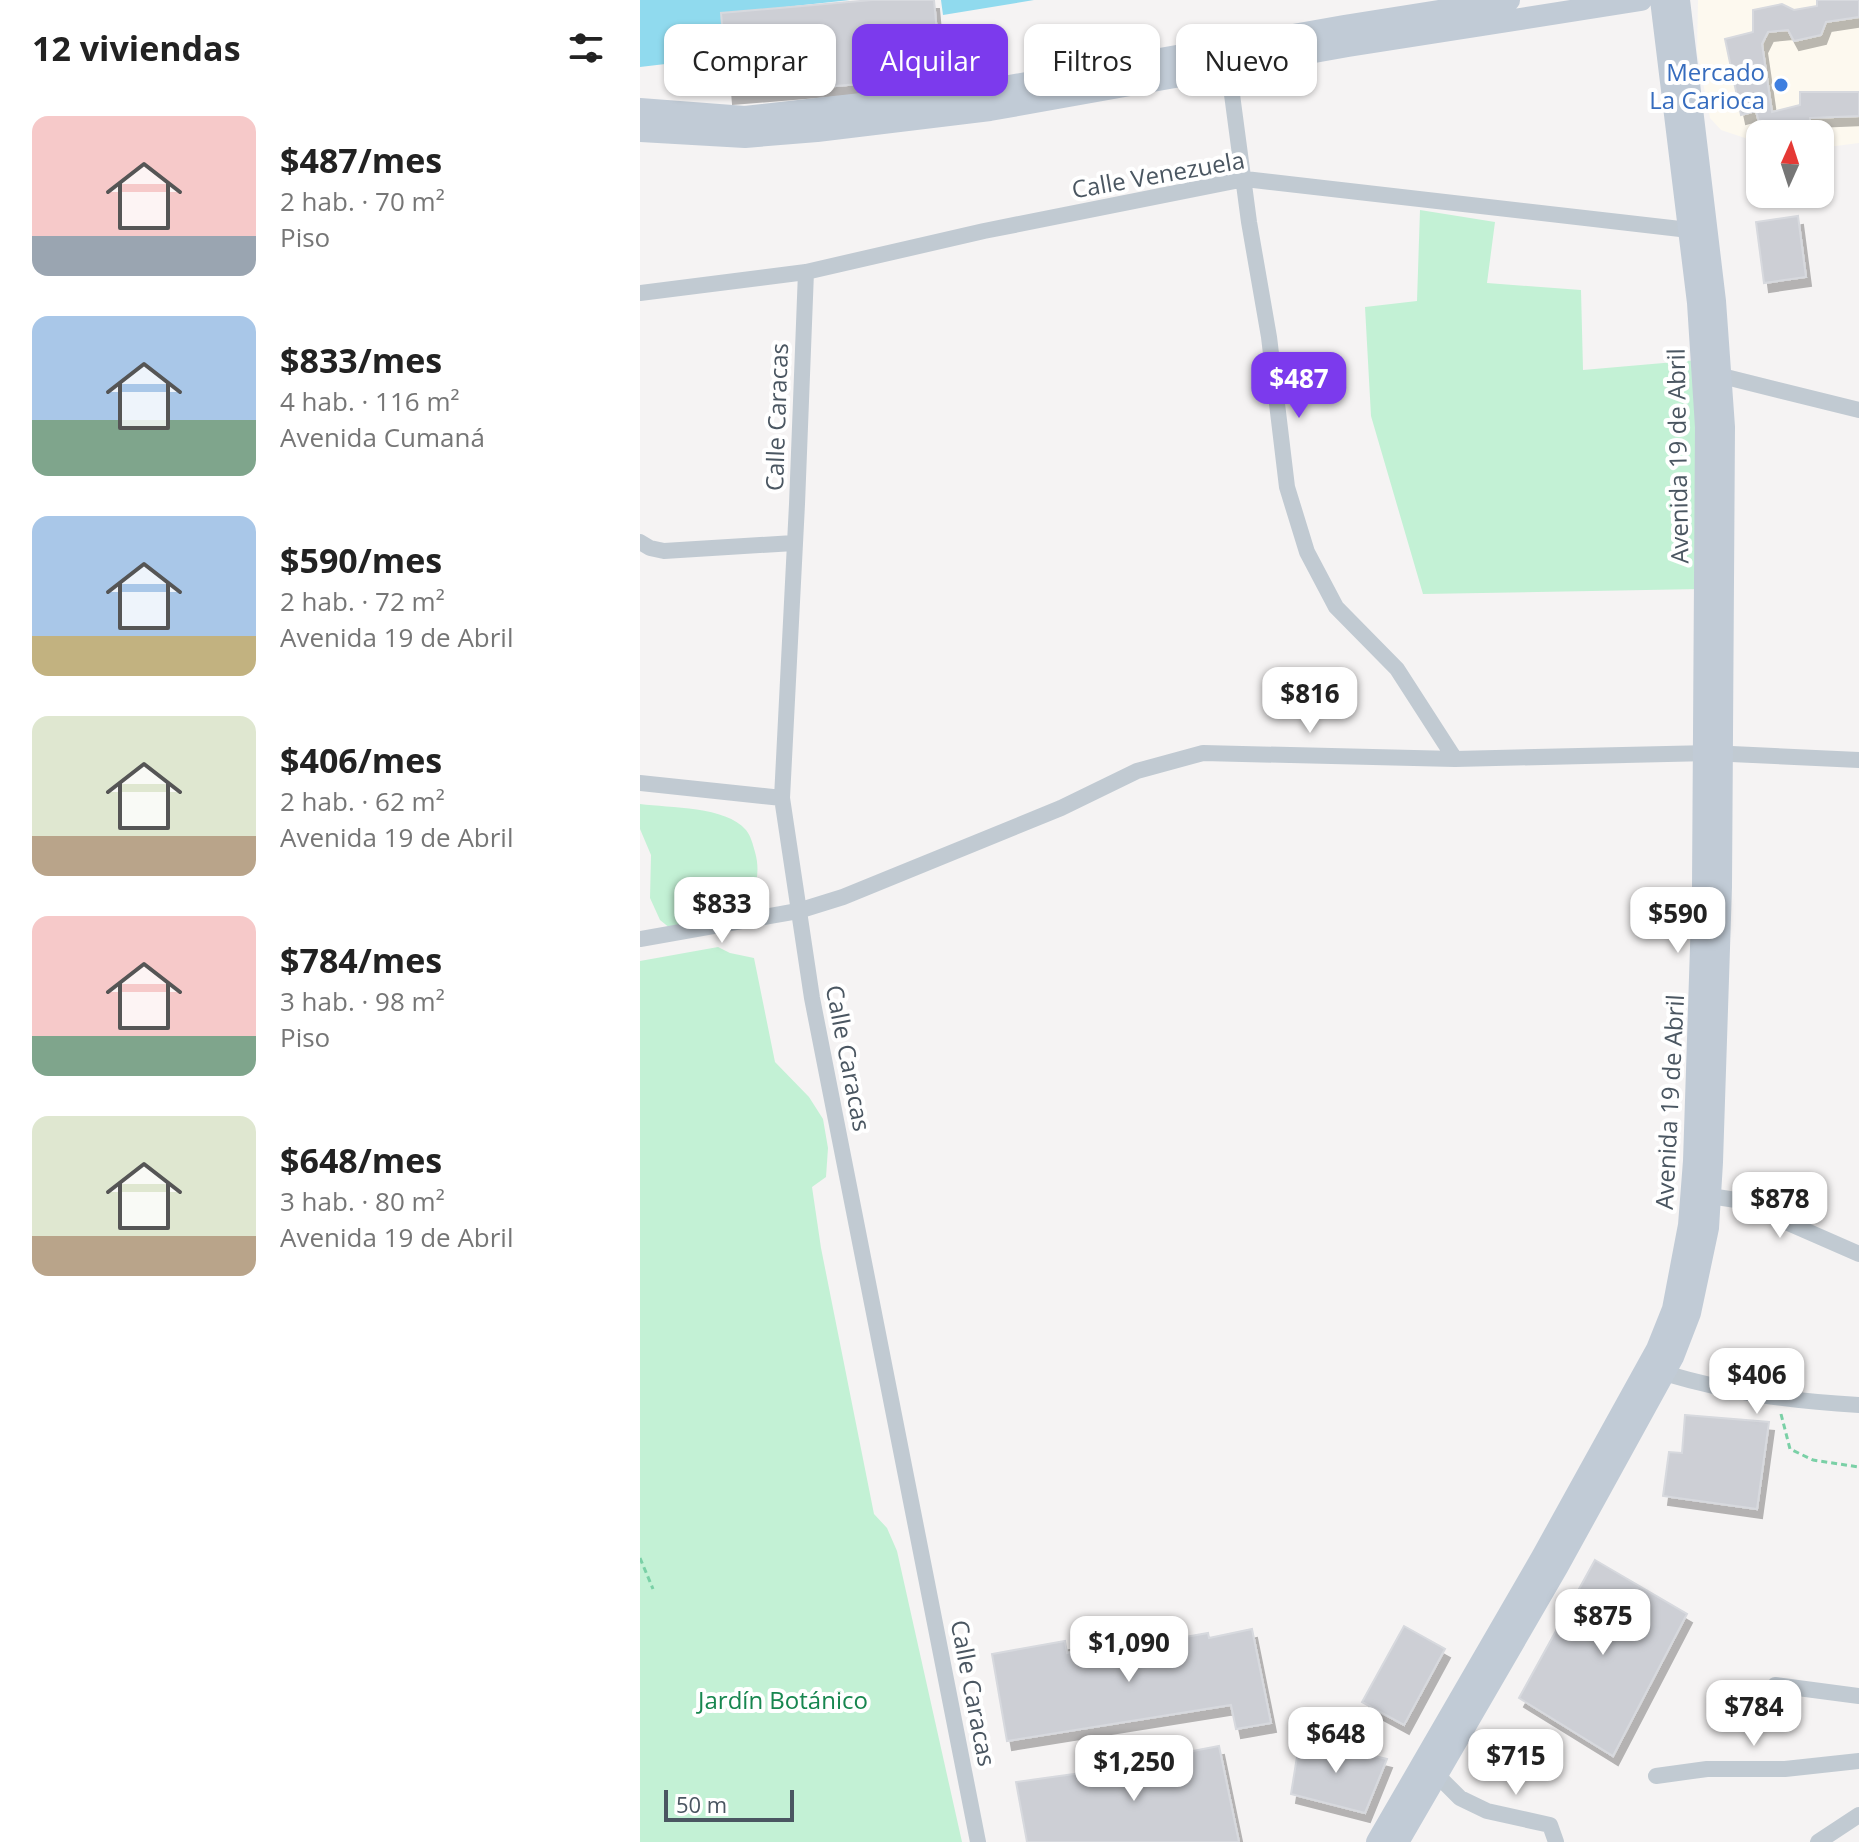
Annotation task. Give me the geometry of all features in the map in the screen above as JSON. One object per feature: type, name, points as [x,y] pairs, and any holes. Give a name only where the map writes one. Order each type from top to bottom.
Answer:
[{"type":"street","points":[[1317,39],[1509,0]]},
{"type":"street","points":[[1317,45],[1641,0]]},
{"type":"street","name":"Avenida 19 de Abril","points":[[1398,1842],[1551,1579],[1664,1373],[1683,1335],[1694,1301],[1708,1228],[1721,887],[1713,754],[1705,399],[1689,230],[1661,0]]},
{"type":"street","name":"Avenida 19 de Abril","points":[[1377,1842],[1542,1557],[1657,1349],[1673,1309],[1689,1225],[1703,886],[1713,754],[1722,376],[1679,0]]},
{"type":"street","points":[[640,109],[745,117],[987,90],[1176,64]]},
{"type":"street","points":[[640,131],[745,137],[817,131],[990,110],[1176,68]]},
{"type":"street","points":[[1233,96],[1249,222],[1269,337],[1287,487],[1307,552],[1336,607],[1397,669],[1455,759]]},
{"type":"street","name":"Calle Venezuela","points":[[640,293],[806,272],[984,231],[1245,179],[1689,230]]},
{"type":"street","name":"Calle Caracas","points":[[806,272],[782,798],[812,998],[978,1842]]},
{"type":"street","points":[[1722,376],[1859,410]]},
{"type":"street","points":[[640,542],[664,551],[794,543]]},
{"type":"street","points":[[640,939],[798,911],[956,853],[1137,771],[1203,753],[1455,759],[1713,754],[1859,760]]},
{"type":"street","points":[[640,783],[782,798]]},
{"type":"street","points":[[1710,1196],[1736,1200],[1859,1254]]},
{"type":"street","points":[[1664,1373],[1719,1389],[1779,1399],[1859,1405]]},
{"type":"street","points":[[1775,1685],[1859,1696]]},
{"type":"street","points":[[1656,1776],[1707,1769],[1785,1769],[1859,1761]]},
{"type":"street","points":[[1437,1775],[1460,1798],[1487,1811],[1550,1825],[1556,1842]]},
{"type":"street","points":[[1818,1842],[1859,1815]]},
{"type":"street","points":[[1835,1830],[1859,1833]]},
{"type":"path","points":[[1779,1399],[1790,1449],[1813,1460],[1859,1467]]},
{"type":"path","points":[[640,1558],[653,1589]]},
{"type":"shaded area","name":"Mercado La Carioca","points":[[1698,0],[1859,0],[1859,143],[1834,146],[1834,120],[1746,120],[1746,138],[1721,130],[1710,118],[1697,52]]},
{"type":"green space","points":[[1420,210],[1495,222],[1487,283],[1581,290],[1583,370],[1698,360],[1700,589],[1423,594],[1371,416],[1365,307],[1417,301]]},
{"type":"green space","points":[[640,804],[712,812],[737,822],[746,830],[757,861],[757,878],[743,917],[676,933],[660,920],[650,898],[651,855],[640,829]]},
{"type":"green space","name":"Jardín Botánico","points":[[718,947],[754,958],[775,1062],[809,1097],[823,1119],[828,1148],[826,1177],[812,1187],[821,1248],[874,1514],[887,1528],[897,1551],[962,1842],[640,1842],[640,961]]},
{"type":"water","points":[[640,0],[850,0],[729,13],[730,24],[664,24],[664,64],[640,67]]},
{"type":"water","points":[[941,0],[1034,0],[943,15]]},
{"type":"building","points":[[872,0],[934,0],[936,24],[852,24],[852,85],[836,86],[836,24],[722,24],[721,13]]},
{"type":"building","points":[[1817,0],[1859,0],[1859,17],[1826,22],[1821,35],[1794,41],[1788,30],[1768,32],[1762,44],[1772,112],[1800,105],[1800,92],[1859,92],[1859,116],[1758,120],[1756,111],[1741,115],[1725,39],[1753,32],[1753,10],[1782,4],[1794,10],[1817,6]]},
{"type":"building","points":[[1798,216],[1806,277],[1764,283],[1756,222]]},
{"type":"building","points":[[1685,1415],[1769,1422],[1757,1509],[1663,1496],[1669,1452],[1682,1453]]},
{"type":"building","points":[[1595,1560],[1687,1614],[1613,1756],[1519,1698]]},
{"type":"building","points":[[1404,1626],[1445,1649],[1404,1725],[1362,1702]]},
{"type":"building","points":[[1252,1629],[1271,1723],[1236,1729],[1231,1705],[1007,1741],[992,1654],[1065,1641],[1067,1653],[1107,1646],[1107,1651],[1208,1633],[1209,1638]]},
{"type":"building","points":[[1300,1738],[1387,1759],[1365,1813],[1291,1794]]},
{"type":"building","points":[[1219,1746],[1239,1842],[1027,1842],[1016,1782]]},
{"type":"place","name":"Mercado La Carioca","points":[[1781,85]]}]
